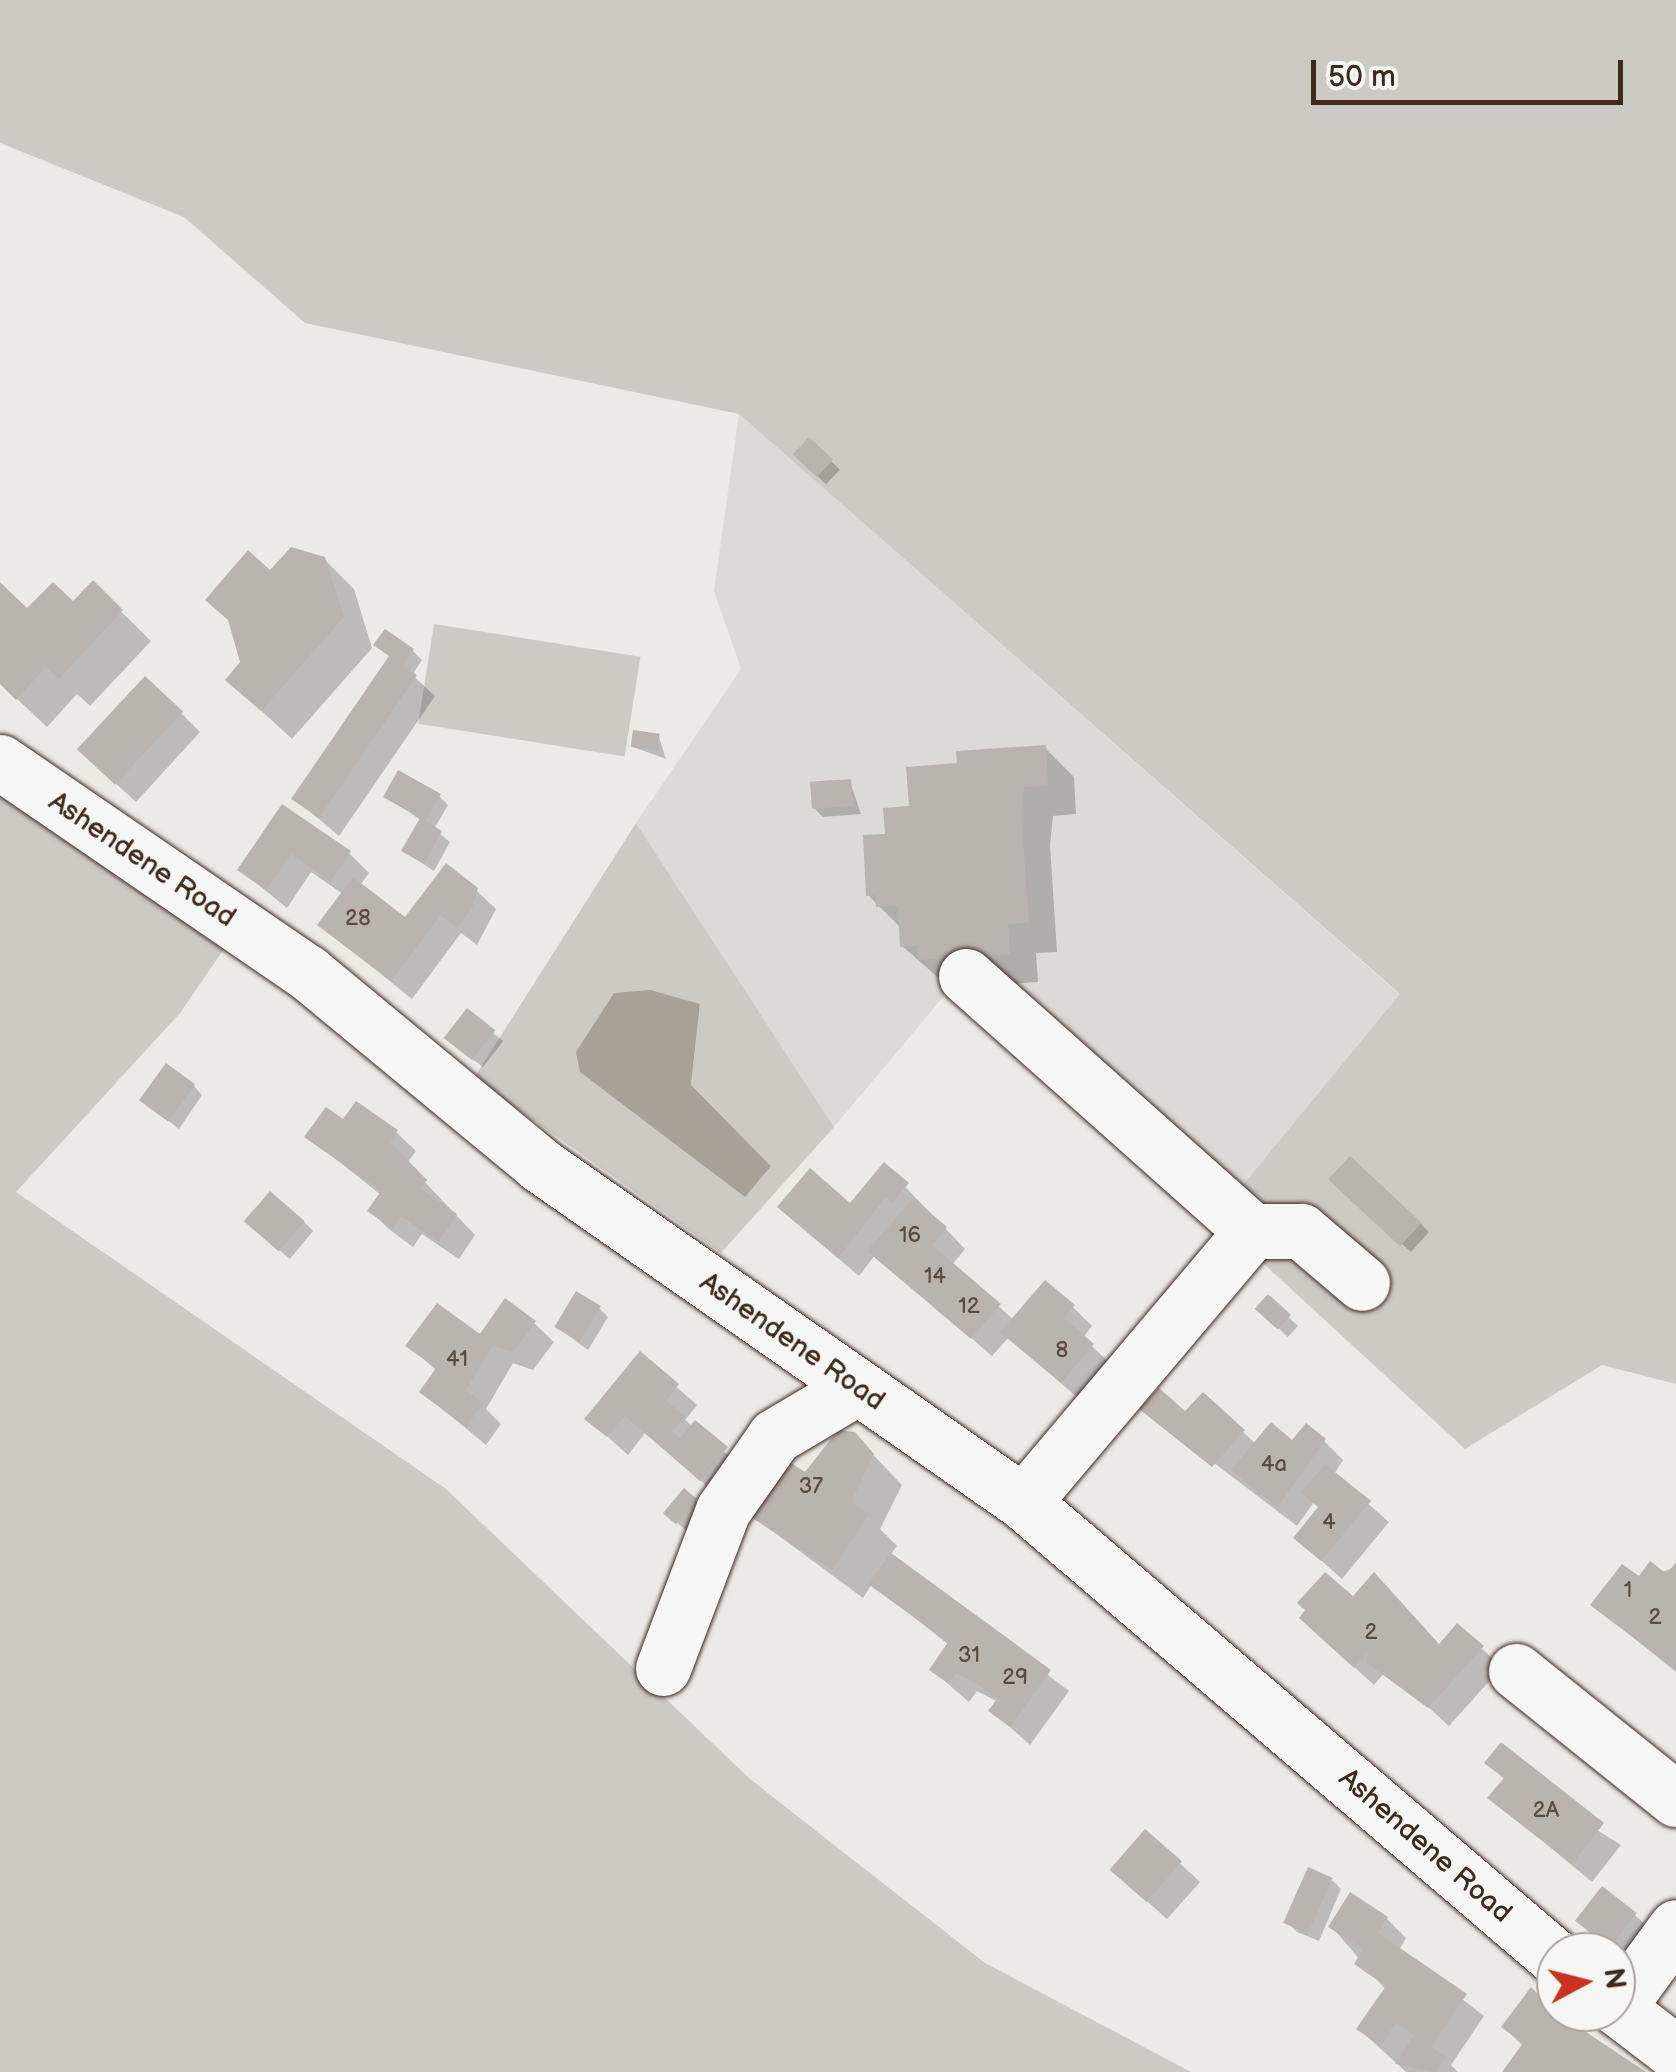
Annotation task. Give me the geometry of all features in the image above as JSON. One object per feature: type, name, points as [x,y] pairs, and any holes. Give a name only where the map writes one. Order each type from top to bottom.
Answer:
[{"type":"street","name":"Ashendene Road","points":[[0,762],[307,972],[540,1165],[1024,1502],[1536,1941]]},
{"type":"street","points":[[966,976],[1252,1231],[1301,1231],[1362,1283]]},
{"type":"street","points":[[1024,1502],[1252,1231]]},
{"type":"street","points":[[662,1668],[733,1495],[775,1436],[858,1387]]},
{"type":"street","points":[[1516,1670],[1676,1799]]},
{"type":"street","points":[[1636,1982],[1676,1927]]},
{"type":"street","points":[[1636,2022],[1676,2053]]},
{"type":"shaded area","points":[[0,0],[1676,0],[1676,1384],[1602,1365],[1465,1449],[1215,1219],[1400,994],[739,414],[305,323],[184,217],[0,143]]},
{"type":"shaded area","points":[[739,414],[1400,995],[1215,1219],[948,991],[834,1127],[636,823],[741,669],[714,591]]},
{"type":"shaded area","points":[[434,624],[640,657],[625,756],[418,724]]},
{"type":"shaded area","points":[[0,786],[233,936],[180,1013],[16,1192],[446,1489],[750,1779],[985,1963],[1191,2072],[0,2072]]},
{"type":"shaded area","points":[[636,823],[834,1127],[721,1253],[474,1078]],"holes":[[[700,1004],[691,1085],[771,1166],[576,1052]]]},
{"type":"shaded area","points":[[650,990],[700,1004],[691,1085],[771,1166],[745,1197],[580,1072],[576,1052],[614,993]]},
{"type":"building","points":[[809,437],[833,460],[817,477],[793,455]]},
{"type":"building","points":[[291,547],[325,557],[344,617],[261,711],[225,680],[240,662],[228,620],[205,600],[248,550],[270,570]]},
{"type":"building","points":[[93,580],[123,610],[59,679],[46,667],[16,700],[0,684],[0,582],[27,608],[53,582],[73,601]]},
{"type":"building","points":[[385,629],[414,649],[403,666],[417,675],[319,818],[291,799],[389,656],[373,645]]},
{"type":"building","points":[[145,676],[183,711],[115,785],[77,749]]},
{"type":"building","points":[[633,730],[660,734],[657,751],[631,747]]},
{"type":"building","points":[[1046,745],[1048,786],[1024,787],[1021,814],[1029,923],[1008,924],[1010,954],[918,960],[917,946],[900,947],[898,906],[876,907],[875,895],[866,896],[863,835],[885,834],[883,808],[909,806],[906,767],[957,763],[956,751]]},
{"type":"building","points":[[398,770],[441,794],[425,821],[442,831],[424,864],[401,851],[420,818],[383,797]]},
{"type":"building","points":[[851,779],[853,806],[812,809],[810,782]]},
{"type":"building","points":[[282,804],[351,851],[330,882],[291,854],[266,890],[237,870]]},
{"type":"building","points":[[446,863],[478,888],[472,908],[457,928],[441,915],[391,981],[317,925],[353,877],[405,917]]},
{"type":"building","points":[[467,1008],[495,1030],[472,1060],[444,1038]]},
{"type":"building","points":[[166,1063],[195,1084],[168,1121],[139,1100]]},
{"type":"building","points":[[356,1101],[398,1130],[390,1142],[427,1180],[421,1189],[457,1214],[438,1242],[401,1216],[393,1229],[367,1211],[381,1191],[304,1137],[326,1107],[343,1119]]},
{"type":"building","points":[[1350,1156],[1422,1223],[1400,1246],[1328,1179]]},
{"type":"building","points":[[884,1162],[909,1183],[892,1203],[886,1197],[838,1258],[777,1207],[810,1168],[850,1203]]},
{"type":"building","points":[[270,1191],[305,1221],[278,1251],[244,1221]]},
{"type":"building","points":[[913,1198],[947,1227],[932,1245],[1001,1304],[971,1339],[867,1251]]},
{"type":"building","points":[[1045,1280],[1075,1305],[1064,1318],[1094,1344],[1061,1383],[1000,1332]]},
{"type":"building","points":[[576,1291],[601,1306],[579,1342],[554,1327]]},
{"type":"building","points":[[1268,1294],[1291,1315],[1278,1330],[1255,1309]]},
{"type":"building","points":[[505,1298],[536,1321],[513,1352],[493,1345],[466,1390],[483,1403],[466,1427],[419,1392],[436,1368],[405,1346],[437,1303],[480,1334]]},
{"type":"building","points":[[640,1351],[679,1384],[666,1401],[685,1416],[672,1432],[680,1438],[695,1420],[728,1447],[700,1481],[625,1416],[607,1437],[584,1419]]},
{"type":"building","points":[[1159,1388],[1185,1411],[1203,1392],[1245,1430],[1212,1467],[1139,1409]]},
{"type":"building","points":[[1271,1422],[1292,1440],[1306,1423],[1326,1439],[1277,1508],[1231,1470]]},
{"type":"building","points":[[838,1430],[855,1432],[874,1454],[851,1502],[869,1514],[832,1570],[745,1513],[782,1457],[805,1472]]},
{"type":"building","points":[[1325,1464],[1371,1501],[1321,1561],[1293,1538],[1318,1507],[1301,1493]]},
{"type":"building","points":[[684,1488],[697,1499],[676,1524],[663,1513]]},
{"type":"building","points":[[891,1553],[1051,1670],[1010,1727],[988,1711],[997,1699],[979,1685],[956,1673],[949,1684],[929,1670],[948,1642],[868,1584]]},
{"type":"building","points":[[1650,1561],[1667,1574],[1676,1562],[1676,1670],[1590,1605],[1622,1564],[1639,1576]]},
{"type":"building","points":[[1325,1572],[1353,1596],[1374,1572],[1439,1644],[1457,1623],[1484,1646],[1428,1708],[1367,1663],[1367,1653],[1354,1668],[1299,1618],[1305,1610],[1297,1603]]},
{"type":"building","points":[[1501,1742],[1604,1823],[1572,1864],[1487,1798],[1504,1778],[1484,1763]]},
{"type":"building","points":[[1145,1829],[1182,1861],[1147,1902],[1110,1870]]},
{"type":"building","points":[[1308,1867],[1333,1878],[1308,1934],[1283,1923]]},
{"type":"building","points":[[1602,1886],[1637,1913],[1622,1932],[1589,1932],[1575,1921]]},
{"type":"building","points":[[1350,1892],[1388,1917],[1378,1933],[1467,1994],[1431,2047],[1446,2057],[1436,2072],[1395,2064],[1414,2035],[1396,2023],[1381,2046],[1356,2029],[1386,1986],[1354,1964],[1363,1949],[1328,1927]]},
{"type":"building","points":[[1531,1987],[1536,1992],[1536,2032],[1586,2032],[1646,2072],[1502,2072],[1523,2043],[1501,2027]]}]
